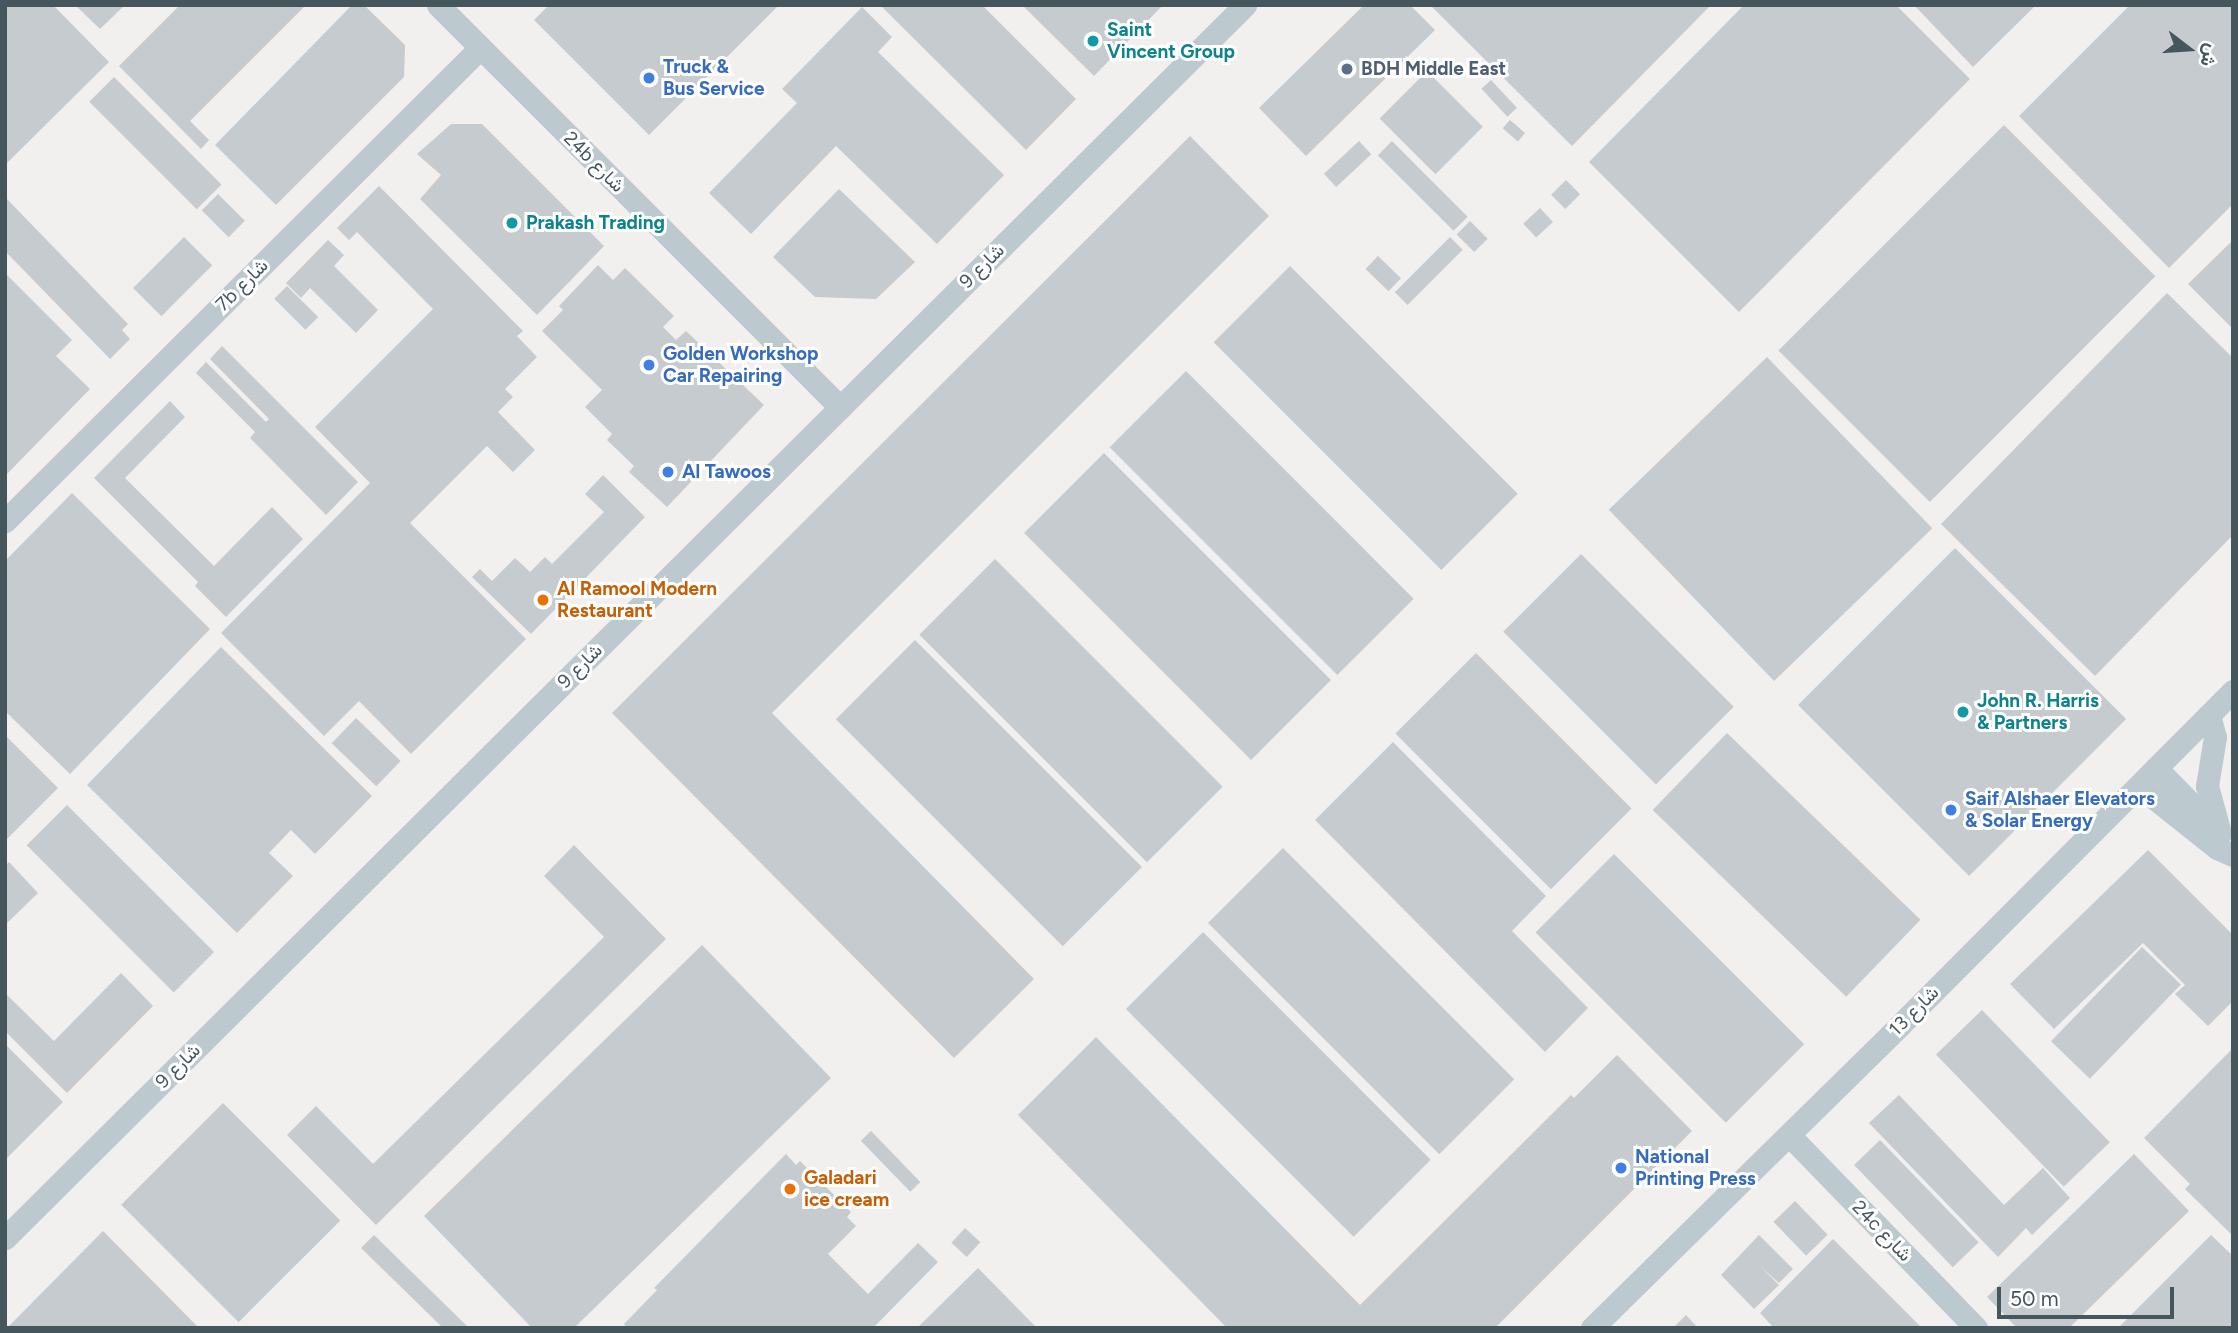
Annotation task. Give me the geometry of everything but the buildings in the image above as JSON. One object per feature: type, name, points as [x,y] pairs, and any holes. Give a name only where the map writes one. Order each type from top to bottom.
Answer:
[{"type":"street","name":"24b شارع","points":[[438,5],[841,407]]},
{"type":"street","name":"شارع 9","points":[[5,1238],[1245,5]]},
{"type":"street","name":"7b شارع","points":[[5,521],[480,48]]},
{"type":"street","name":"شارع 13","points":[[1592,1328],[2233,691]]},
{"type":"street","points":[[2209,715],[2215,737],[2207,786],[2227,841]]},
{"type":"street","points":[[2156,768],[2227,841]]},
{"type":"street","points":[[2139,786],[2217,848],[2233,855]]},
{"type":"street","name":"24c شارع","points":[[1788,1135],[1976,1328]]},
{"type":"place","name":"Saint Vincent Group","points":[[1093,41]]},
{"type":"place","name":"BDH Middle East","points":[[1347,69]]},
{"type":"place","name":"Truck & Bus Service","points":[[649,78]]},
{"type":"place","name":"Prakash Trading","points":[[512,223]]},
{"type":"place","name":"Golden Workshop Car Repairing","points":[[649,365]]},
{"type":"place","name":"Al Tawoos","points":[[668,472]]},
{"type":"place","name":"Al Ramool Modern Restaurant","points":[[543,600]]},
{"type":"place","name":"John R. Harris & Partners","points":[[1963,712]]},
{"type":"place","name":"Saif Alshaer Elevators & Solar Energy","points":[[1951,810]]},
{"type":"place","name":"National Printing Press","points":[[1621,1168]]},
{"type":"place","name":"Galadari ice cream","points":[[790,1189]]}]
